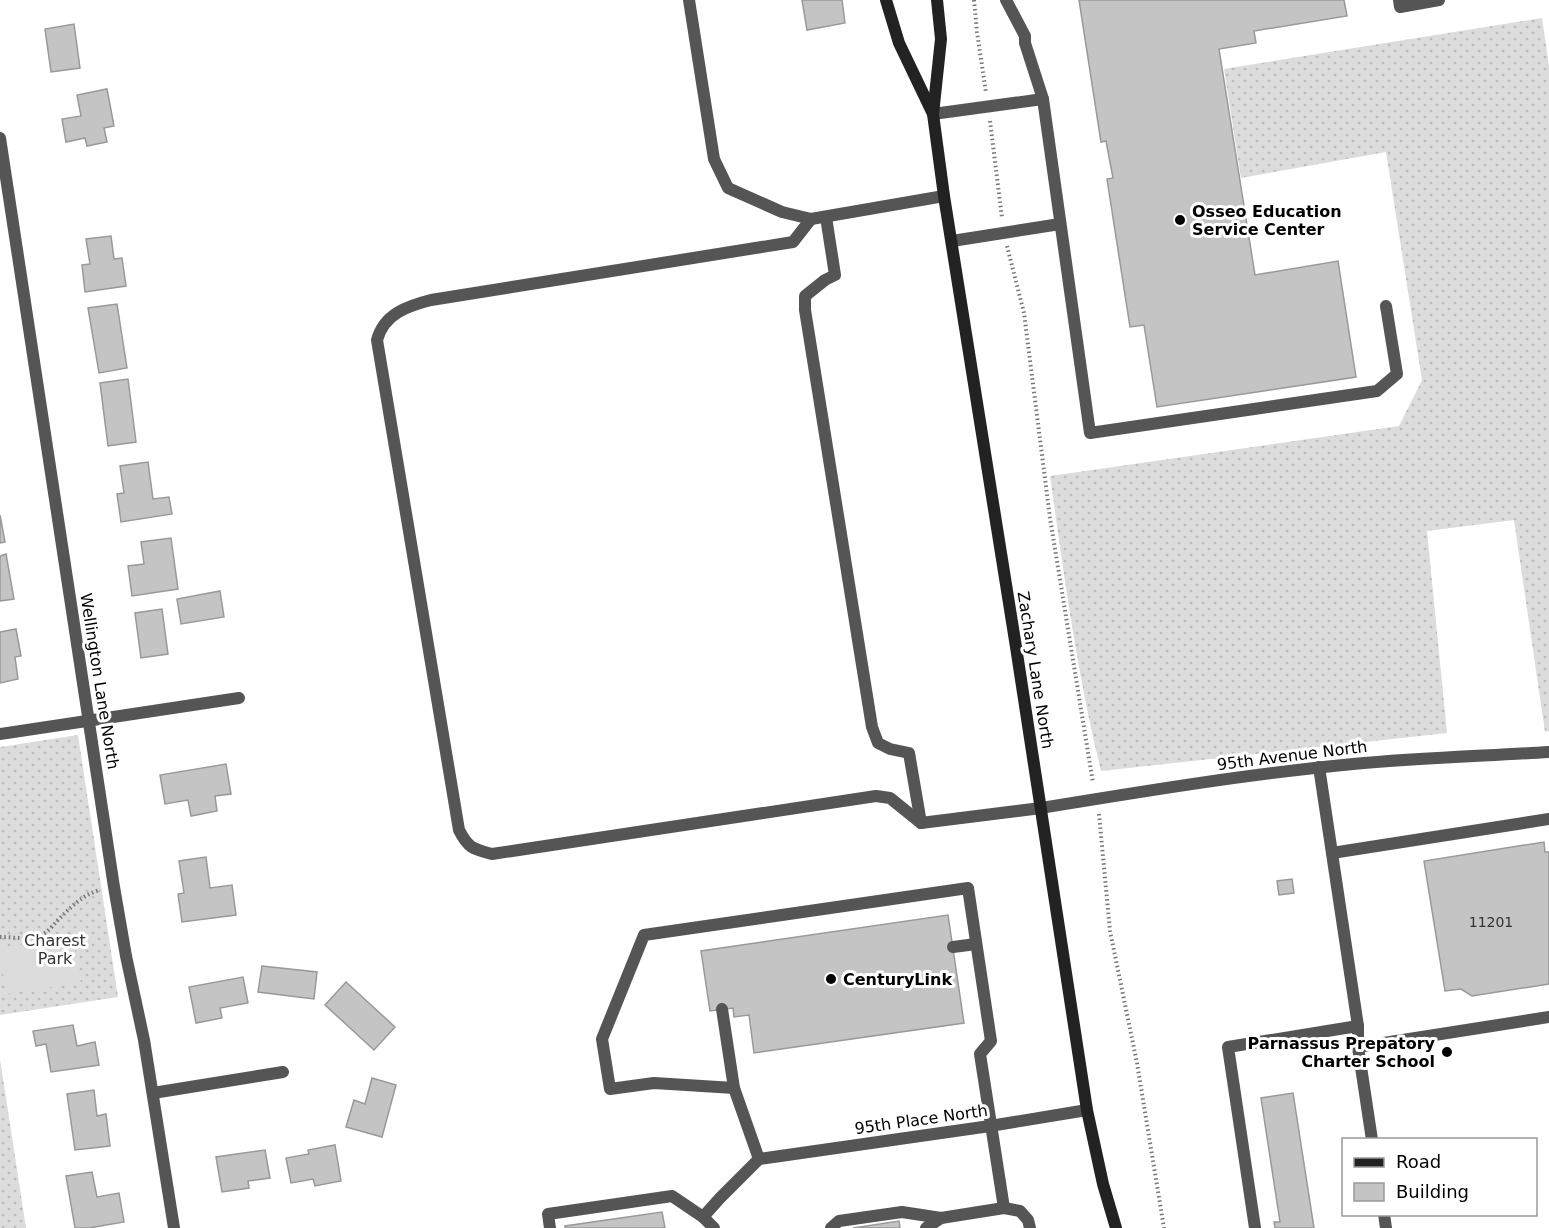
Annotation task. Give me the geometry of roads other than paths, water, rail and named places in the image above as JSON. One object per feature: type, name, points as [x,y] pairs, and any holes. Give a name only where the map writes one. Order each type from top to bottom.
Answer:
[{"type":"main road","name":"Zachary Lane North","points":[[886,0],[899,43],[933,114]]},
{"type":"main road","name":"Zachary Lane North","points":[[937,0],[941,39],[933,114],[944,196],[1087,1110],[1103,1184],[1116,1228]]},
{"type":"street","points":[[689,0],[714,159],[728,188],[782,212],[811,219],[944,196]]},
{"type":"street","points":[[1006,0],[1025,36],[1025,43],[1042,99],[1090,433],[1377,391],[1397,374],[1386,306]]},
{"type":"street","points":[[1399,0],[1400,7],[1439,0]]},
{"type":"street","points":[[933,114],[1042,99]]},
{"type":"street","name":"Wellington Lane North","points":[[0,138],[114,887],[144,1040],[174,1228]]},
{"type":"street","points":[[826,217],[836,275],[825,280],[805,296],[805,310],[872,727],[878,743],[890,749],[909,753],[921,823]]},
{"type":"street","points":[[811,219],[793,242],[431,300],[407,306],[391,317],[380,329],[377,340],[459,830],[466,843],[473,849],[492,854],[876,796],[890,798],[921,823]]},
{"type":"street","points":[[952,241],[1060,224]]},
{"type":"street","points":[[0,734],[238,698]]},
{"type":"street","name":"95th Avenue North","points":[[921,823],[1041,808],[1319,767],[1549,752]]},
{"type":"street","points":[[1319,767],[1358,1026],[1358,1047],[1372,1138]]},
{"type":"street","points":[[1332,854],[1549,819]]},
{"type":"street","points":[[734,1088],[654,1083],[610,1089],[602,1039],[644,935],[968,888],[991,1041],[980,1054],[1004,1209]]},
{"type":"street","points":[[953,947],[976,944]]},
{"type":"street","points":[[703,1217],[759,1159],[734,1088],[722,1009]]},
{"type":"street","points":[[1358,1047],[1549,1017]]},
{"type":"street","points":[[1256,1228],[1227,1047],[1358,1026]]},
{"type":"street","points":[[153,1093],[283,1072]]},
{"type":"street","name":"95th Place North","points":[[759,1159],[1087,1110]]},
{"type":"street","points":[[550,1228],[548,1214],[672,1196],[703,1217],[714,1228]]},
{"type":"street","points":[[831,1228],[839,1221],[902,1212],[941,1218],[1004,1209],[1020,1211],[1028,1220],[1030,1228]]},
{"type":"street","points":[[926,1228],[941,1218]]},
{"type":"place","name":"Osseo Education Service Center","points":[[1180,220]]},
{"type":"place","name":"CenturyLink","points":[[831,979]]},
{"type":"place","name":"Parnassus Prepatory Charter School","points":[[1447,1052]]},
{"type":"park label","name":"Charest Park","points":[[55,949]]}]
